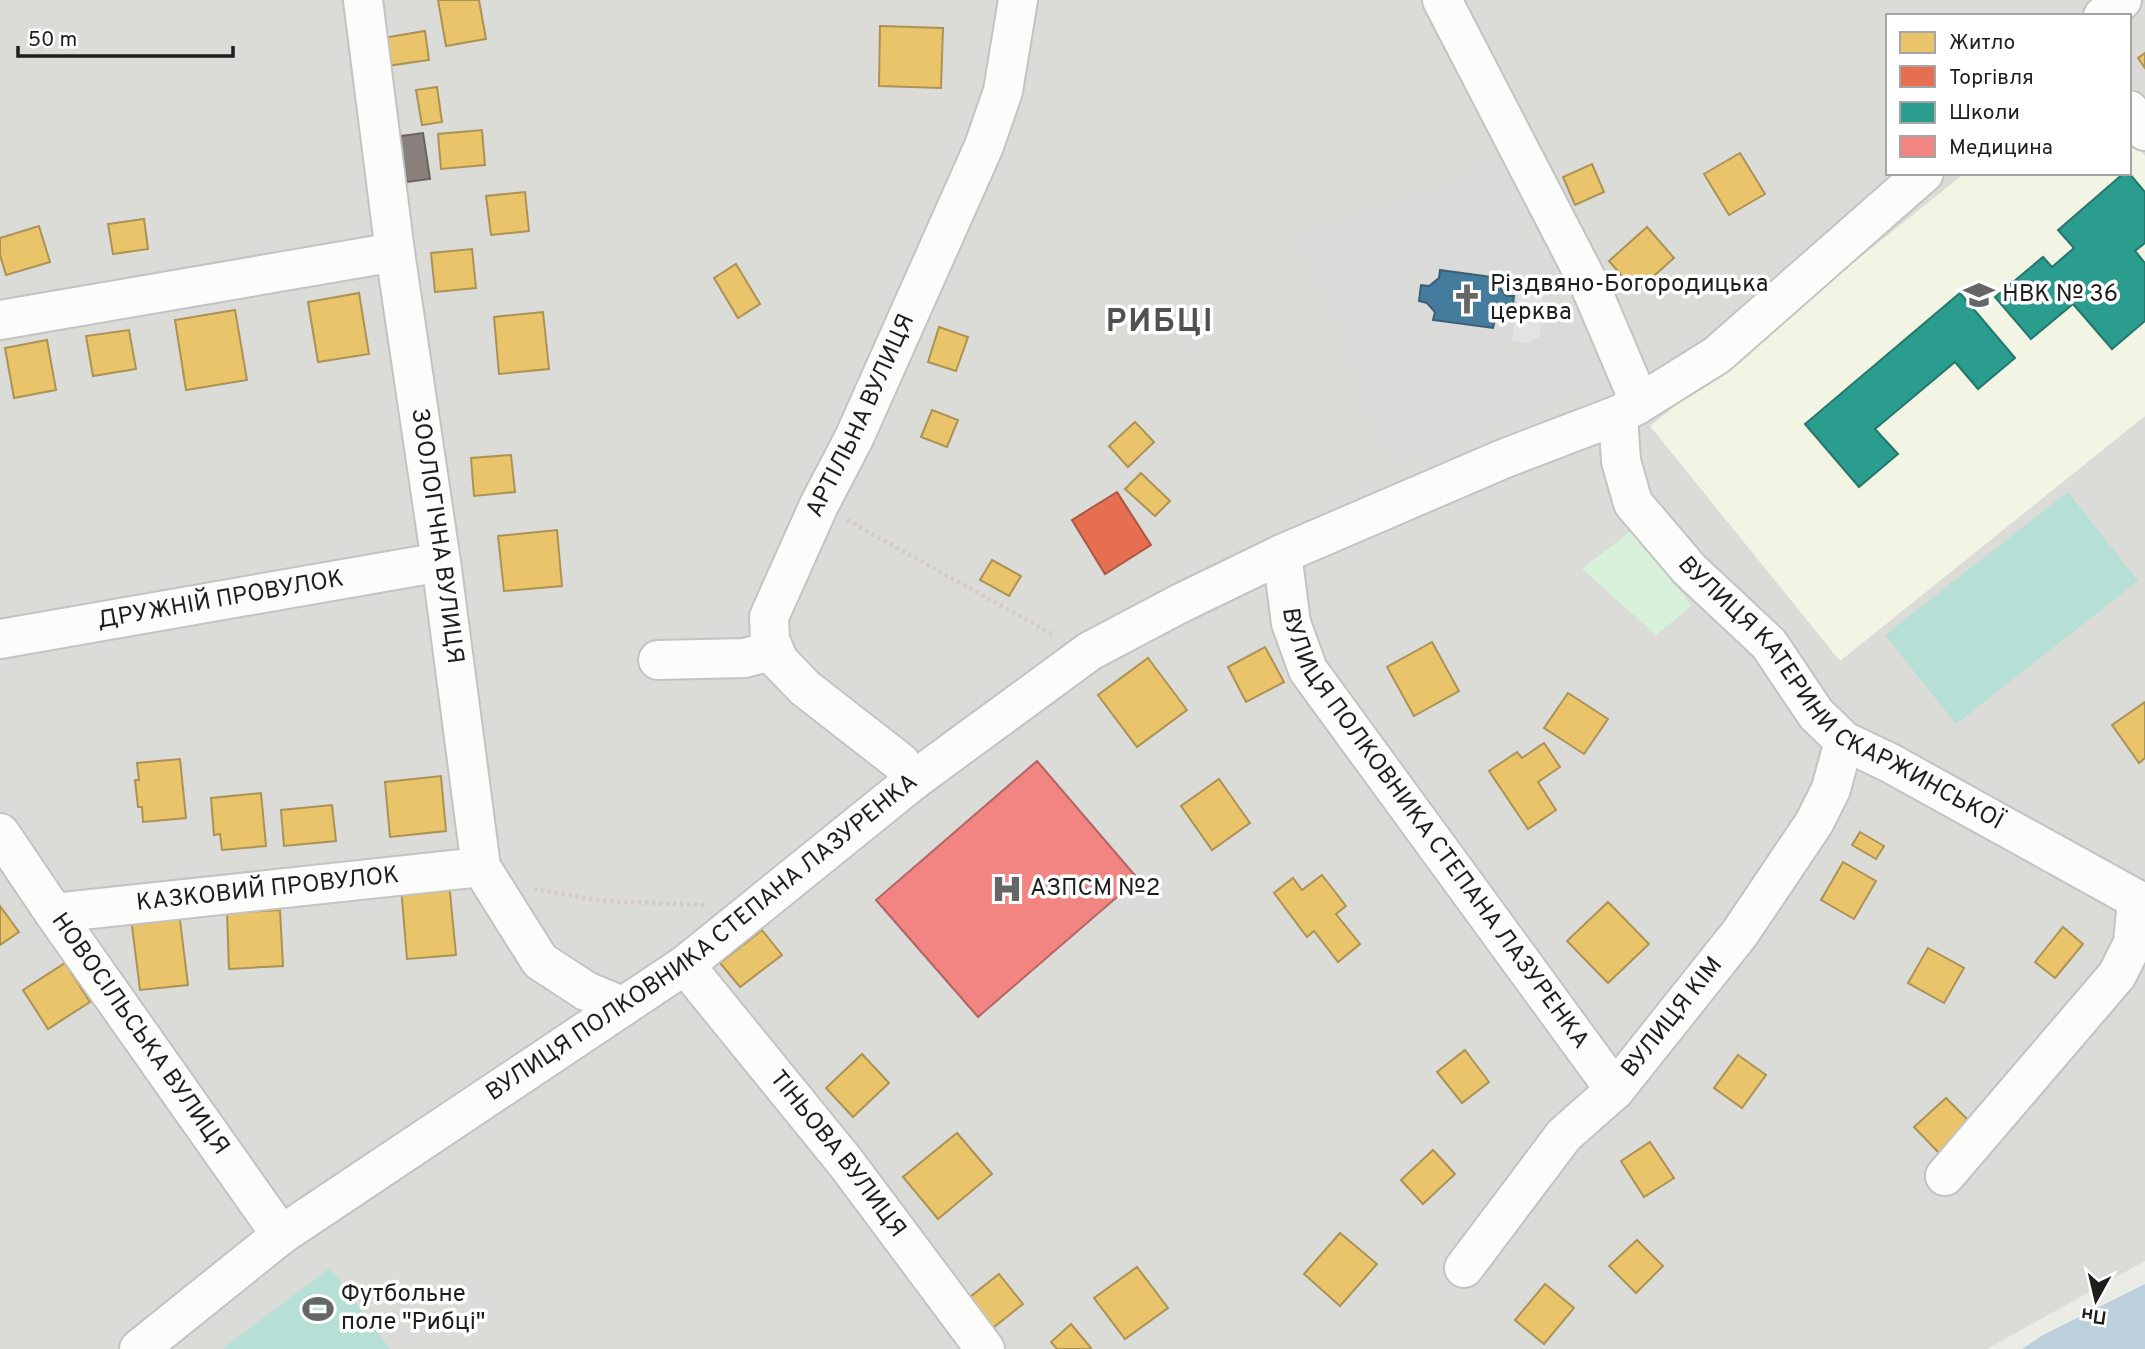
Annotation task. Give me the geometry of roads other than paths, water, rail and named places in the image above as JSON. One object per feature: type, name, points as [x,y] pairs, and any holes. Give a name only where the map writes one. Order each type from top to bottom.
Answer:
[{"type":"street","name":"ЗООЛОГІЧНА ВУЛИЦЯ","points":[[363,0],[395,252],[441,562],[481,867],[540,961],[586,991],[622,1006]]},
{"type":"street","name":"АРТІЛЬНА ВУЛИЦЯ","points":[[914,780],[900,762],[805,688],[779,661],[770,640],[769,617],[819,505],[854,438],[984,146],[1003,92],[1018,0]]},
{"type":"street","name":"ВУЛИЦЯ КАТЕРИНИ СКАРЖИНСЬКОЇ","points":[[1442,0],[1591,288],[1633,387],[1620,461],[1633,503],[1689,569],[1769,644],[1816,714],[1844,741],[1890,763],[2141,902]]},
{"type":"street","points":[[2131,113],[2145,131]]},
{"type":"street","name":"ВУЛИЦЯ ПОЛКОВНИКА СТЕПАНА ЛАЗУРЕНКА","points":[[139,1349],[281,1235],[685,965],[914,780],[1090,651],[1282,554],[1503,459],[1627,410],[1717,355],[1922,175]]},
{"type":"street","points":[[0,320],[395,252]]},
{"type":"street","name":"ВУЛИЦЯ ПОЛКОВНИКА СТЕПАНА ЛАЗУРЕНКА","points":[[1282,554],[1291,623],[1308,670],[1615,1090]]},
{"type":"street","name":"ДРУЖНІЙ ПРОВУЛОК","points":[[0,639],[441,562]]},
{"type":"street","points":[[658,660],[745,658],[774,650]]},
{"type":"street","name":"ВУЛИЦЯ КІМ","points":[[1464,1268],[1564,1135],[1615,1090],[1740,933],[1814,822],[1831,789],[1844,741]]},
{"type":"street","name":"НОВОСІЛЬСЬКА ВУЛИЦЯ","points":[[0,833],[281,1235]]},
{"type":"street","name":"КАЗКОВИЙ ПРОВУЛОК","points":[[54,913],[481,867]]},
{"type":"street","points":[[1945,1176],[2117,975],[2133,943],[2141,902]]},
{"type":"street","name":"ТІНЬОВА ВУЛИЦЯ","points":[[685,965],[846,1163],[985,1349]]},
{"type":"place","name":"НВК № 36","points":[[1979,295]]},
{"type":"place","name":"Різдвяно-Богородицька церква","points":[[1467,299]]},
{"type":"place","name":"АЗПСМ №2","points":[[1007,889]]},
{"type":"place","name":"Футбольне поле \"Рибці\"","points":[[318,1309]]},
{"type":"district","name":"РИБЦІ","points":[[1160,323]]}]
